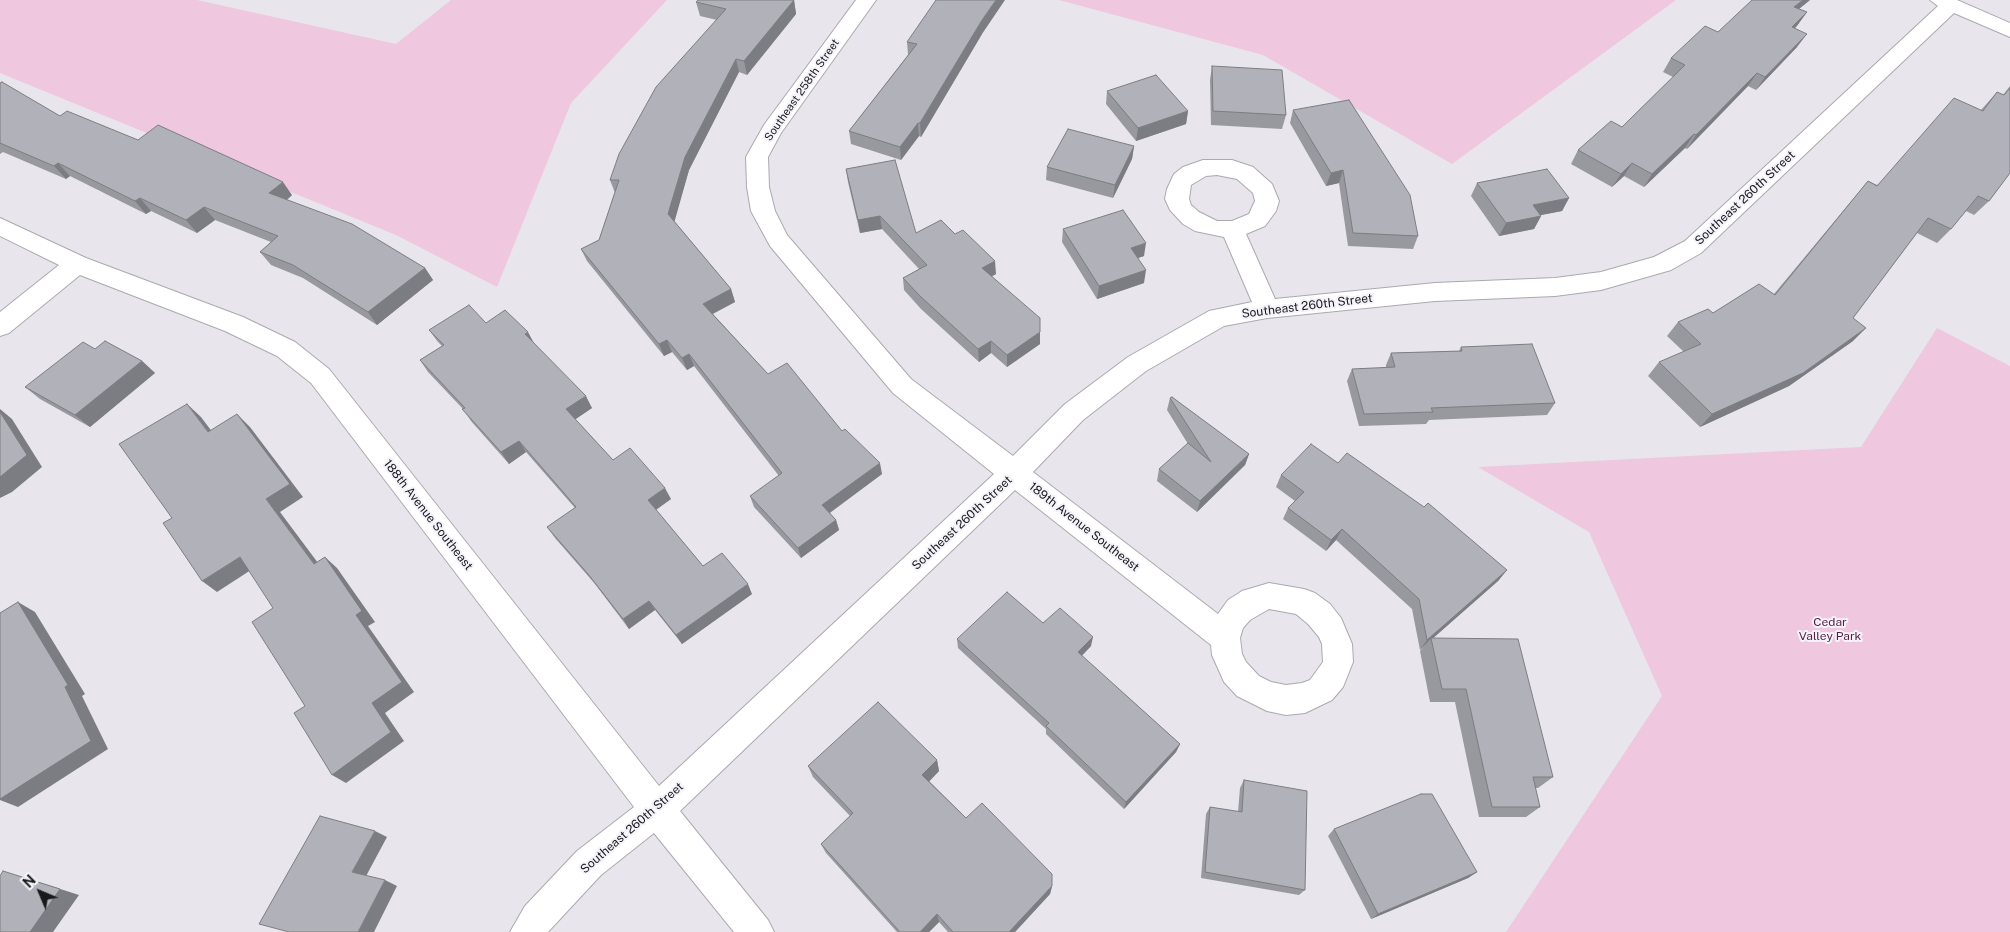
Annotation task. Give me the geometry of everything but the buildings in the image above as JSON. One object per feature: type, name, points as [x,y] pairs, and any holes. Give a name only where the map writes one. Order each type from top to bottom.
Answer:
[{"type":"street","name":"Southeast 258th Street","points":[[758,187],[757,157],[772,130],[866,0]]},
{"type":"street","points":[[1945,2],[2010,31]]},
{"type":"street","name":"Southeast 260th Street","points":[[528,932],[537,918],[589,863],[657,810],[1015,472],[1074,412],[1137,364],[1218,318],[1267,308],[1435,292],[1555,287],[1600,281],[1662,264],[1693,247],[1700,241],[1945,2]]},
{"type":"street","name":"189th Avenue Southeast","points":[[758,187],[763,211],[778,240],[902,386],[1015,472],[1225,638]]},
{"type":"street","name":"188th Avenue Southeast","points":[[0,226],[77,264],[234,324],[286,349],[320,376],[657,810],[756,932]]},
{"type":"street","points":[[1232,229],[1267,308]]},
{"type":"street","points":[[0,326],[77,264]]},
{"type":"green space","points":[[0,0],[197,0],[396,44],[451,0],[667,0],[571,103],[497,287],[396,235],[0,73]]},
{"type":"green space","points":[[1059,0],[1676,0],[1452,164],[1263,55]]},
{"type":"green space","name":"Cedar Valley Park","points":[[1937,328],[2010,366],[2010,932],[1506,932],[1662,696],[1589,532],[1478,467],[1861,447]]}]
